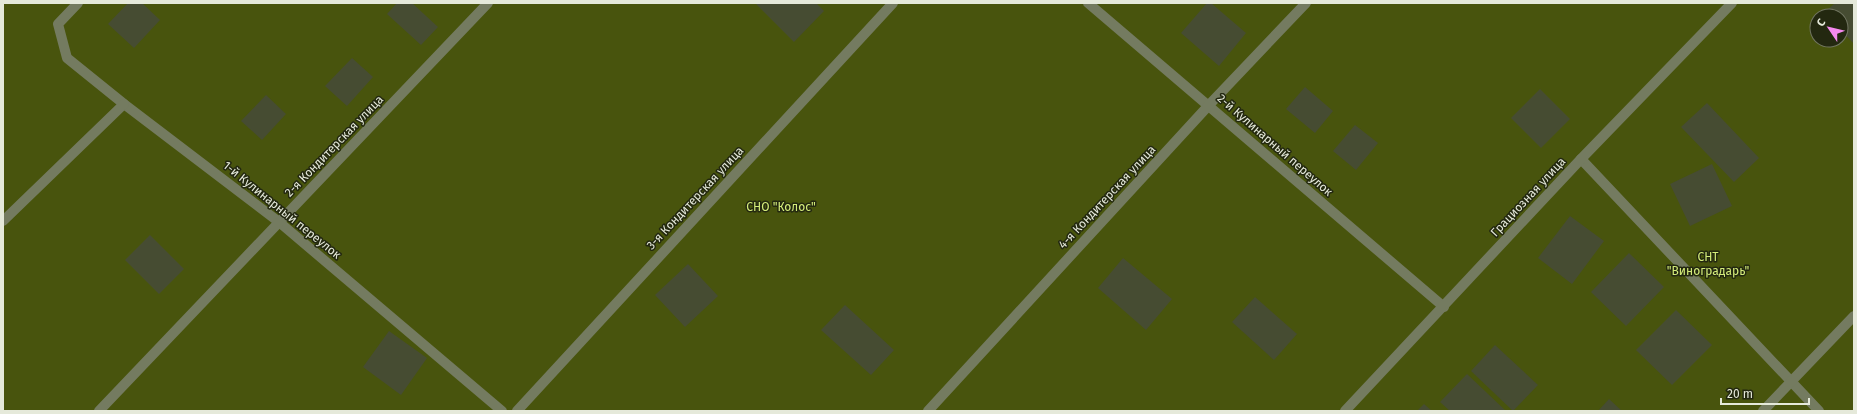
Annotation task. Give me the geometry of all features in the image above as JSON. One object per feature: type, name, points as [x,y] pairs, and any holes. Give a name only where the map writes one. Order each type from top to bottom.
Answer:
[{"type":"street","name":"1-й Кулинарный переулок","points":[[78,3],[58,24],[67,58],[124,104],[279,222],[502,411]]},
{"type":"street","name":"2-я Кондитерская улица","points":[[99,411],[488,3]]},
{"type":"street","name":"3-я Кондитерская улица","points":[[517,411],[893,3]]},
{"type":"street","name":"2-й Кулинарный переулок","points":[[1088,3],[1209,105],[1444,308]]},
{"type":"street","name":"4-я Кондитерская улица","points":[[928,411],[1209,105],[1306,3]]},
{"type":"street","name":"Грациозная улица","points":[[1345,411],[1444,308],[1581,159],[1732,3]]},
{"type":"street","points":[[3,221],[124,104]]},
{"type":"street","points":[[1581,159],[1792,380],[1819,411]]},
{"type":"street","points":[[1763,411],[1854,316]]},
{"type":"green space","name":"СНО \"Колос\"","points":[[3,3],[1854,3],[1854,411],[3,411]]},
{"type":"building","points":[[128,3],[142,3],[160,20],[134,48],[108,24]]},
{"type":"building","points":[[397,3],[412,3],[438,27],[421,45],[387,14]]},
{"type":"building","points":[[755,3],[816,3],[824,11],[794,42]]},
{"type":"building","points":[[1207,3],[1211,3],[1246,33],[1219,66],[1181,33]]},
{"type":"building","points":[[1835,3],[1854,3],[1854,44],[1849,39],[1849,8],[1830,8]]},
{"type":"building","points":[[352,58],[373,77],[347,106],[325,86]]},
{"type":"building","points":[[1305,87],[1333,111],[1315,133],[1286,109]]},
{"type":"building","points":[[1540,89],[1570,119],[1541,148],[1511,118]]},
{"type":"building","points":[[266,95],[286,114],[262,140],[241,121]]},
{"type":"building","points":[[1707,103],[1759,158],[1734,182],[1681,127]]},
{"type":"building","points":[[1355,125],[1378,143],[1356,170],[1333,151]]},
{"type":"building","points":[[1712,164],[1732,206],[1690,226],[1670,184]]},
{"type":"building","points":[[1570,216],[1604,241],[1572,284],[1538,258]]},
{"type":"building","points":[[150,235],[184,269],[159,294],[125,260]]},
{"type":"building","points":[[1629,253],[1664,287],[1626,326],[1591,292]]},
{"type":"building","points":[[1123,258],[1172,299],[1146,330],[1098,288]]},
{"type":"building","points":[[688,264],[718,296],[685,327],[655,295]]},
{"type":"building","points":[[1255,297],[1297,334],[1274,360],[1232,322]]},
{"type":"building","points":[[845,305],[894,350],[871,375],[821,330]]},
{"type":"building","points":[[1676,310],[1712,345],[1672,385],[1636,350]]},
{"type":"building","points":[[389,331],[427,358],[401,395],[363,367]]},
{"type":"building","points":[[1495,345],[1538,385],[1513,411],[1471,371]]},
{"type":"building","points":[[1467,374],[1506,411],[1450,411],[1440,402]]},
{"type":"building","points":[[1609,399],[1622,411],[1598,411]]},
{"type":"building","points":[[1424,404],[1432,411],[1417,411]]},
{"type":"park label","name":"СНТ \"Виноградарь\"","points":[[1708,264]]}]
